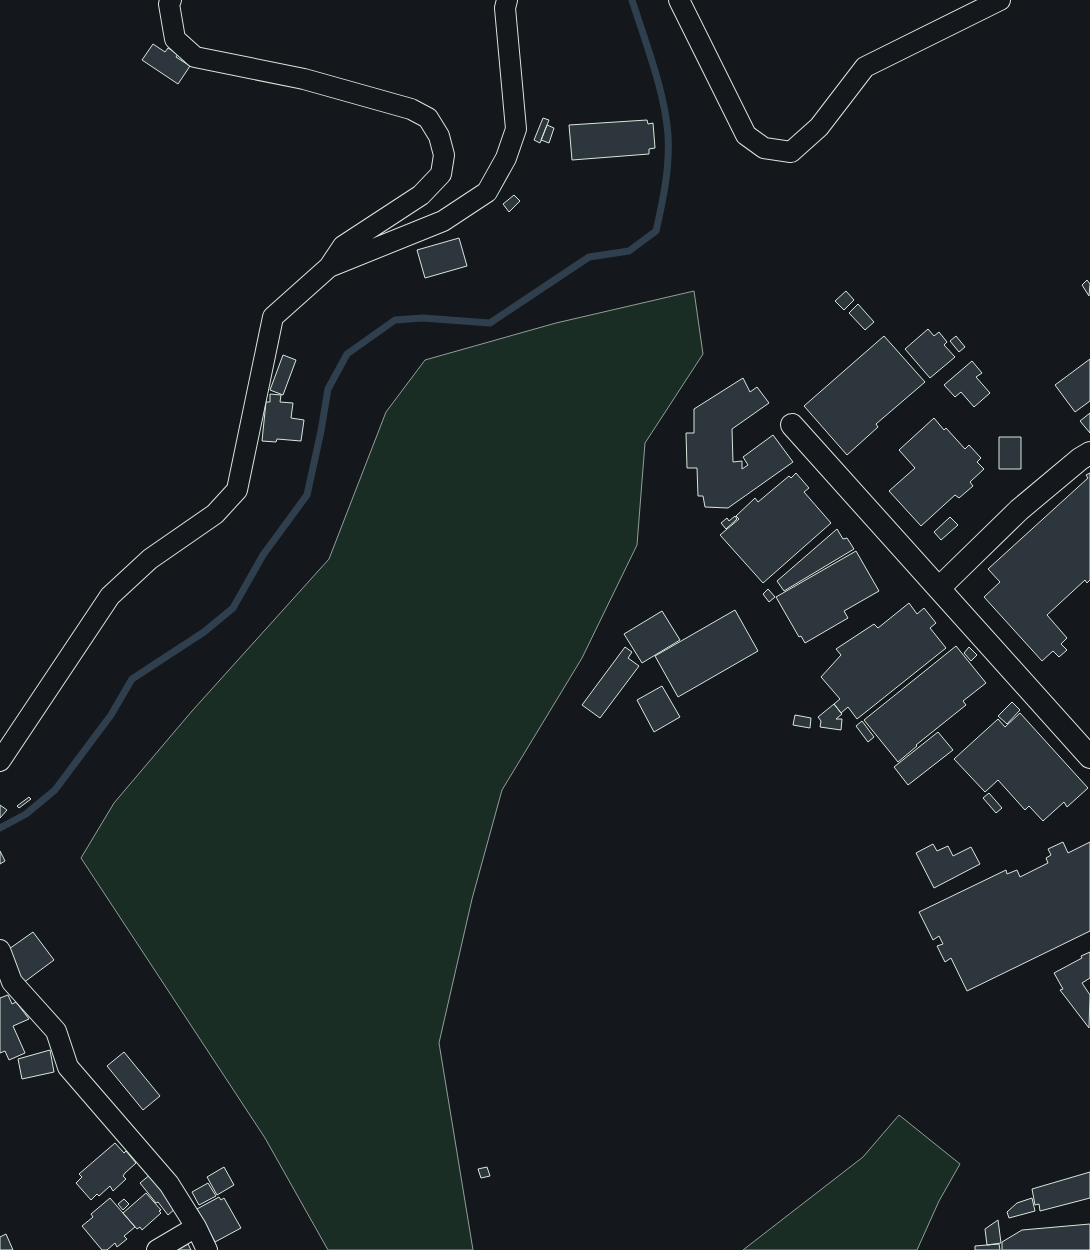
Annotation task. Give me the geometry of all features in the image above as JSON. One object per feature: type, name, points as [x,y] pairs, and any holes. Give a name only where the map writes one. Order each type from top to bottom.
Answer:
[{"type":"street","points":[[0,761],[110,596],[150,560],[215,514],[237,490],[273,317],[328,267],[343,246],[421,195],[441,174],[444,156],[439,136],[428,118],[411,109],[304,80],[195,57],[175,39],[169,4],[171,0]]},
{"type":"street","points":[[328,267],[443,222],[487,192],[506,158],[516,129],[504,8],[507,0]]},
{"type":"street","points":[[679,0],[746,135],[764,148],[791,152],[819,127],[865,67],[1000,0]]},
{"type":"street","points":[[792,425],[1090,757]]},
{"type":"street","points":[[938,588],[1019,510],[1090,453]]},
{"type":"street","points":[[0,950],[12,982],[56,1031],[68,1068],[169,1184],[196,1227],[207,1250]]},
{"type":"street","points":[[157,1250],[196,1227]]},
{"type":"green space","points":[[694,291],[703,354],[645,443],[637,545],[582,658],[502,790],[472,899],[439,1043],[473,1250],[328,1250],[265,1138],[81,858],[114,803],[192,711],[329,559],[386,412],[425,360],[556,323]]},
{"type":"green space","points":[[899,1115],[960,1164],[939,1201],[917,1250],[743,1250],[863,1157]]},
{"type":"building","points":[[153,44],[165,52],[168,48],[178,54],[176,57],[190,66],[178,84],[142,60]]},
{"type":"building","points":[[543,118],[549,120],[540,143],[534,140]]},
{"type":"building","points":[[647,120],[648,124],[653,123],[655,148],[649,149],[649,154],[572,160],[569,125]]},
{"type":"building","points":[[547,125],[554,128],[549,143],[541,140]]},
{"type":"building","points":[[514,195],[520,201],[509,212],[503,204]]},
{"type":"building","points":[[459,238],[467,266],[425,278],[417,250]]},
{"type":"building","points":[[1087,280],[1090,284],[1089,296],[1082,285]]},
{"type":"building","points":[[846,291],[854,300],[844,310],[835,301]]},
{"type":"building","points":[[858,304],[874,322],[865,330],[849,313]]},
{"type":"building","points":[[928,329],[934,336],[939,332],[947,342],[944,345],[955,357],[930,378],[905,349]]},
{"type":"building","points":[[884,336],[925,382],[876,424],[878,427],[847,455],[804,406]]},
{"type":"building","points":[[956,336],[965,347],[959,352],[950,341]]},
{"type":"building","points":[[283,355],[296,360],[283,395],[270,390]]},
{"type":"building","points":[[1090,359],[1090,401],[1075,412],[1055,385]]},
{"type":"building","points":[[972,361],[982,373],[976,377],[990,393],[974,407],[961,392],[955,397],[944,385]]},
{"type":"building","points":[[743,378],[750,392],[757,387],[769,403],[732,429],[733,462],[742,461],[742,469],[748,465],[743,457],[773,435],[793,462],[728,508],[705,507],[703,496],[698,496],[697,468],[687,468],[686,433],[694,433],[694,409]]},
{"type":"building","points":[[270,394],[281,395],[280,402],[293,403],[291,418],[304,420],[301,441],[277,439],[276,442],[262,441],[266,402],[270,402]]},
{"type":"building","points":[[1090,413],[1090,433],[1080,421]]},
{"type":"building","points":[[934,418],[944,430],[946,428],[965,449],[969,445],[981,458],[977,462],[984,469],[970,482],[973,486],[959,498],[955,495],[921,526],[889,491],[915,468],[899,450]]},
{"type":"building","points":[[999,437],[1021,437],[1021,469],[999,469]]},
{"type":"building","points":[[796,473],[809,488],[804,492],[831,523],[763,583],[720,535],[739,519],[736,516],[755,498],[758,502],[789,476],[791,478]]},
{"type":"building","points":[[1090,473],[1090,580],[1087,583],[1085,580],[1047,615],[1067,638],[1061,644],[1067,650],[1059,657],[1053,651],[1042,661],[984,597],[1000,582],[988,569],[1088,478],[1086,475]]},
{"type":"building","points":[[735,516],[737,519],[726,529],[721,523],[727,518],[729,521]]},
{"type":"building","points":[[950,517],[958,525],[941,540],[934,532]]},
{"type":"building","points":[[837,529],[843,539],[847,538],[854,549],[784,591],[777,581]]},
{"type":"building","points":[[856,551],[879,591],[844,611],[848,618],[805,643],[801,636],[799,637],[776,597]]},
{"type":"building","points":[[768,589],[775,597],[769,602],[763,594]]},
{"type":"building","points":[[909,603],[917,614],[924,608],[936,623],[930,628],[946,648],[857,719],[848,707],[841,713],[834,704],[840,699],[821,677],[841,655],[836,649],[874,624],[878,628]]},
{"type":"building","points":[[735,610],[758,651],[678,697],[655,656]]},
{"type":"building","points":[[662,611],[680,640],[642,663],[624,634]]},
{"type":"building","points":[[956,646],[986,683],[963,701],[966,705],[916,745],[917,746],[898,762],[864,720]]},
{"type":"building","points":[[625,647],[632,652],[628,658],[639,666],[600,718],[582,705]]},
{"type":"building","points":[[969,647],[977,655],[971,661],[964,653]]},
{"type":"building","points":[[662,686],[680,717],[654,732],[637,700]]},
{"type":"building","points":[[1012,702],[1020,710],[1007,724],[998,716]]},
{"type":"building","points":[[834,704],[842,714],[836,719],[842,719],[841,730],[820,727],[821,721],[818,717]]},
{"type":"building","points":[[1020,713],[1088,788],[1067,807],[1064,802],[1043,821],[1029,806],[1025,810],[998,780],[985,792],[954,759],[998,719],[1005,727]]},
{"type":"building","points":[[795,715],[811,718],[810,728],[793,725]]},
{"type":"building","points":[[862,721],[874,737],[868,742],[856,726]]},
{"type":"building","points":[[938,732],[953,750],[908,785],[894,767]]},
{"type":"building","points":[[989,793],[1002,808],[996,813],[983,798]]},
{"type":"building","points":[[29,797],[31,799],[19,808],[17,806]]},
{"type":"building","points":[[0,805],[7,810],[0,818]]},
{"type":"building","points":[[1063,842],[1068,853],[1090,842],[1090,931],[967,991],[951,958],[945,962],[937,946],[943,944],[939,936],[933,940],[919,912],[1006,870],[1007,874],[1017,870],[1020,877],[1048,863],[1046,858],[1051,855],[1048,849]]},
{"type":"building","points":[[933,844],[937,851],[948,846],[953,856],[971,847],[980,864],[934,888],[916,853]]},
{"type":"building","points":[[0,851],[5,861],[0,864]]},
{"type":"building","points":[[33,932],[54,960],[23,983],[9,949]]},
{"type":"building","points":[[1090,952],[1090,978],[1082,983],[1090,995],[1089,1028],[1060,990],[1063,989],[1054,973]]},
{"type":"building","points":[[8,995],[12,1004],[16,1002],[29,1019],[13,1026],[25,1053],[9,1060],[5,1051],[0,1053],[0,998]]},
{"type":"building","points":[[50,1050],[54,1072],[22,1079],[18,1059]]},
{"type":"building","points":[[124,1052],[160,1096],[143,1110],[107,1066]]},
{"type":"building","points":[[115,1143],[124,1153],[126,1151],[136,1163],[123,1176],[126,1179],[113,1191],[110,1186],[99,1196],[97,1194],[91,1200],[76,1183],[82,1177],[79,1174]]},
{"type":"building","points":[[224,1167],[234,1185],[217,1195],[207,1177]]},
{"type":"building","points":[[487,1167],[490,1176],[481,1178],[478,1169]]},
{"type":"building","points":[[1090,1172],[1090,1198],[1040,1211],[1039,1204],[1035,1205],[1032,1189]]},
{"type":"building","points":[[151,1174],[176,1208],[168,1215],[140,1183]]},
{"type":"building","points":[[208,1183],[216,1196],[199,1205],[192,1192]]},
{"type":"building","points":[[146,1193],[161,1210],[159,1211],[161,1213],[142,1230],[140,1227],[137,1229],[123,1213]]},
{"type":"building","points":[[219,1197],[221,1200],[224,1198],[241,1228],[215,1242],[197,1209]]},
{"type":"building","points":[[110,1198],[135,1227],[124,1236],[127,1239],[117,1247],[115,1243],[107,1250],[102,1250],[82,1226],[93,1217],[91,1214]]},
{"type":"building","points":[[1032,1198],[1035,1211],[1009,1218],[1007,1212],[1017,1203]]},
{"type":"building","points":[[124,1199],[129,1204],[123,1210],[118,1204]]},
{"type":"building","points":[[998,1220],[1001,1243],[987,1245],[985,1229]]},
{"type":"building","points":[[1090,1224],[1090,1250],[1002,1250],[1002,1242],[1022,1230]]},
{"type":"building","points":[[6,1234],[13,1250],[0,1250],[0,1237]]},
{"type":"building","points":[[188,1244],[191,1250],[178,1250]]},
{"type":"building","points":[[999,1244],[1000,1250],[975,1250],[975,1246]]},
{"type":"waterway","points":[[0,828],[26,814],[55,790],[111,715],[132,679],[204,632],[233,608],[263,555],[307,495],[321,431],[328,389],[347,354],[395,320],[423,318],[490,323],[589,257],[629,251],[656,231],[667,172],[668,135],[659,84],[632,0]]}]
